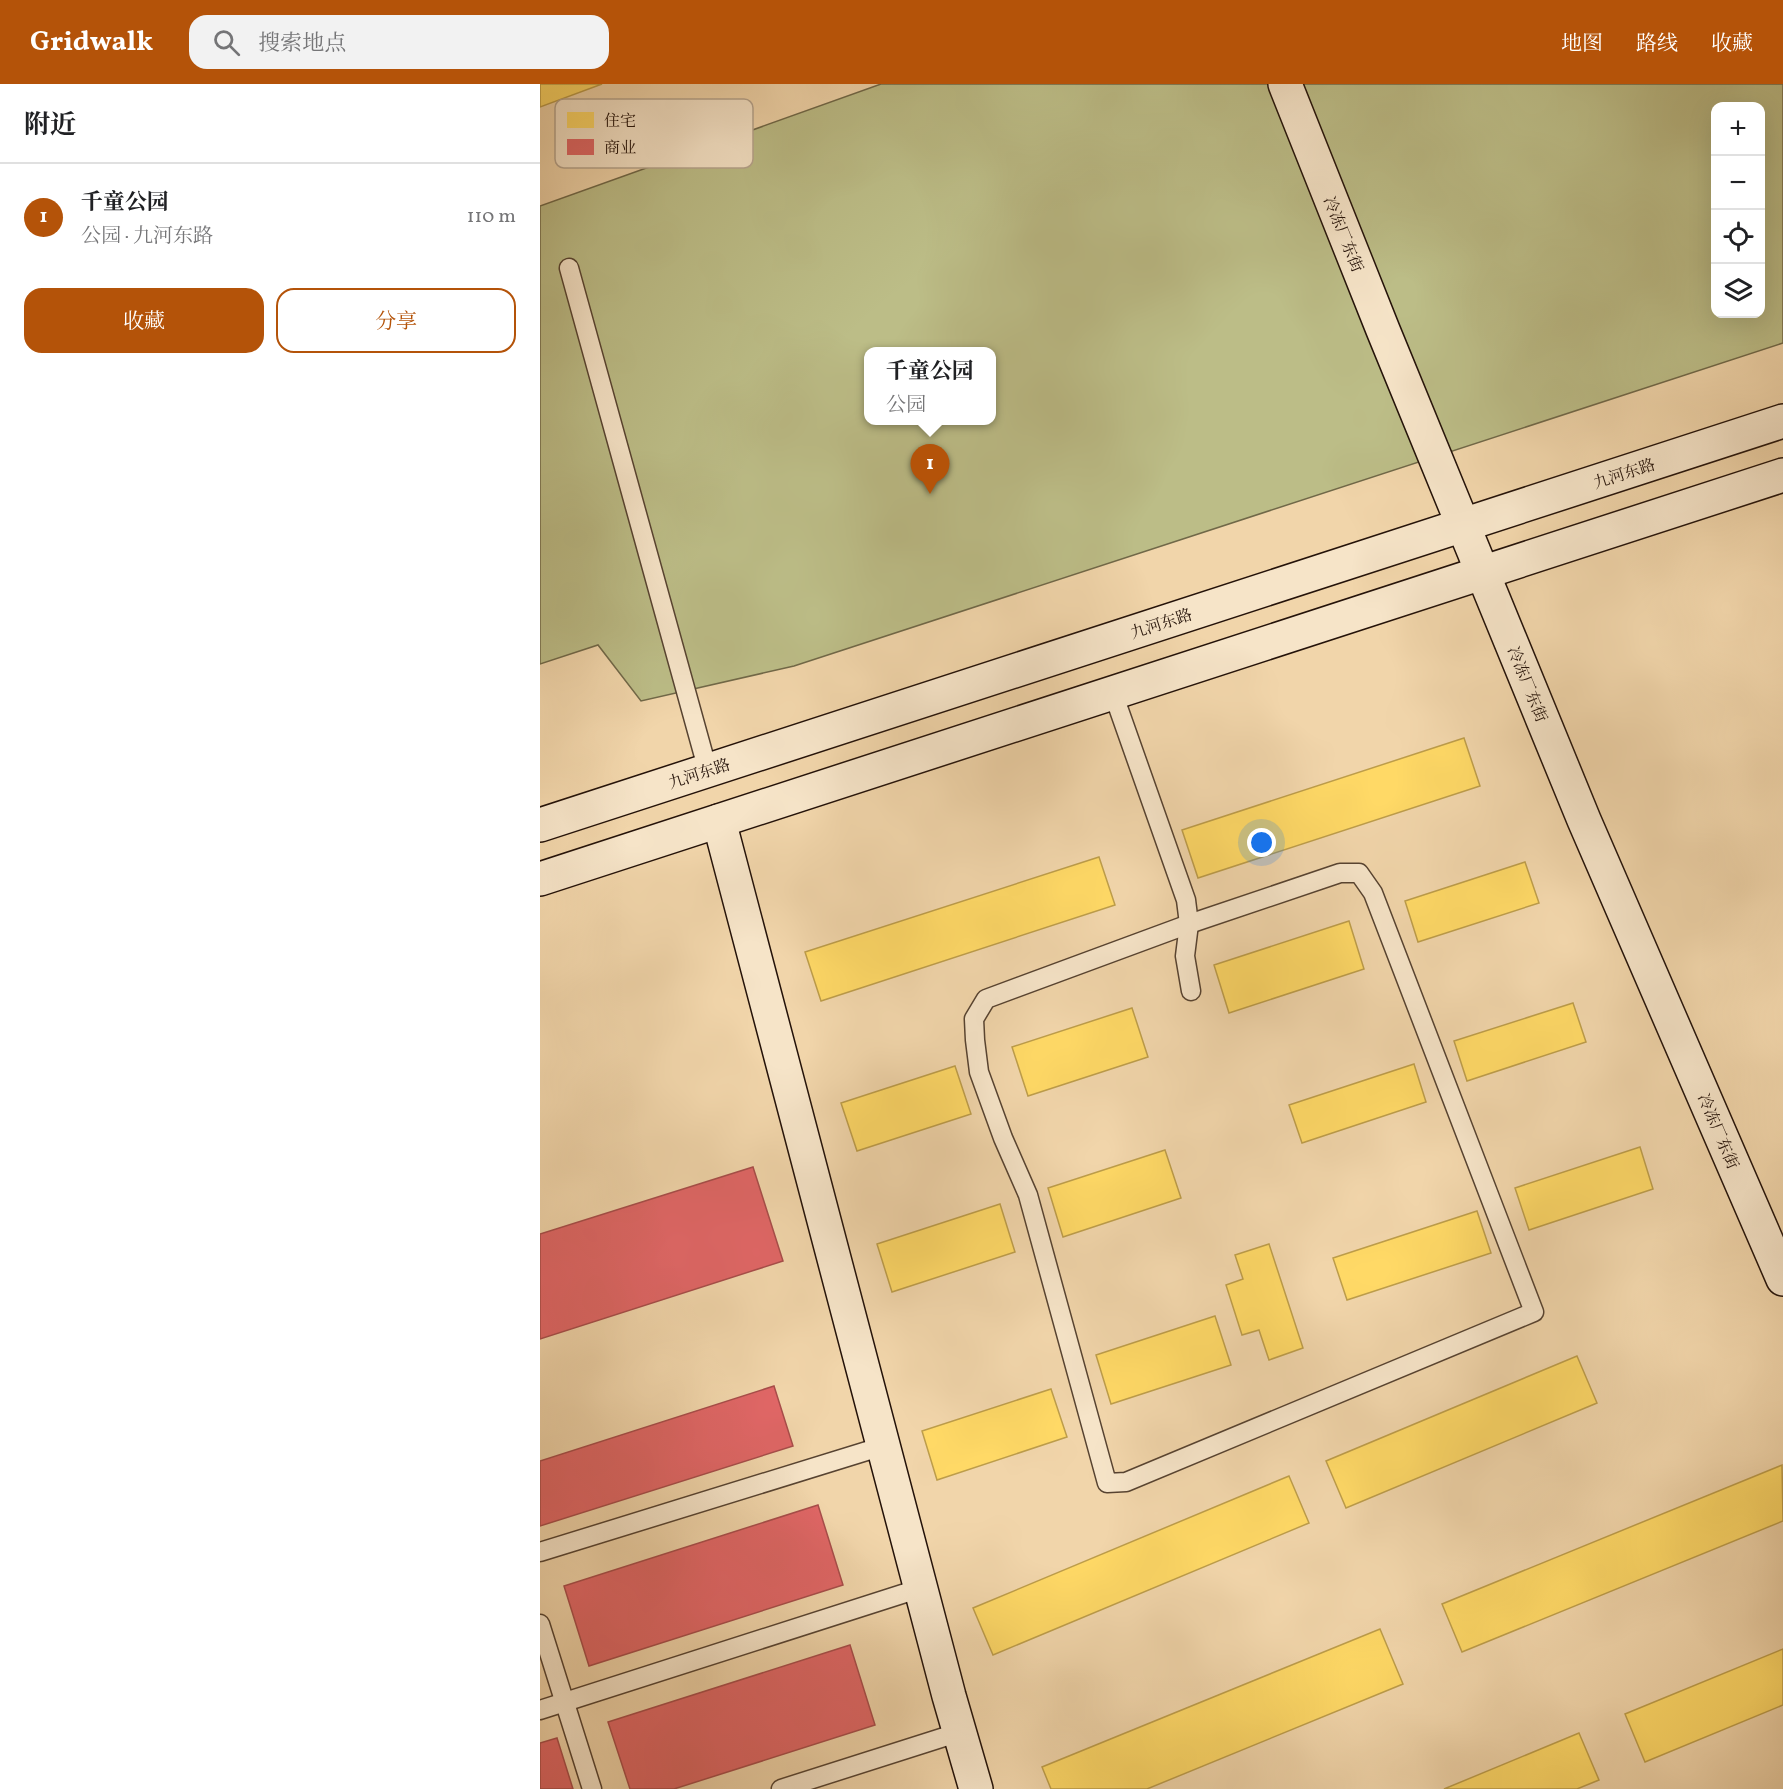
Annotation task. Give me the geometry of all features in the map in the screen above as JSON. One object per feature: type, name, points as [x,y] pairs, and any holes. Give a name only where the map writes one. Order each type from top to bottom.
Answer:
[{"type":"main road","name":"冷冻厂东街","points":[[1285,84],[1584,820],[1783,1279]]},
{"type":"main road","name":"九河东路","points":[[540,825],[1783,421]]},
{"type":"main road","points":[[540,879],[1783,475]]},
{"type":"main road","points":[[719,820],[883,1446],[976,1789]]},
{"type":"lane","points":[[569,268],[708,771]]},
{"type":"lane","points":[[1113,693],[1186,900],[1189,924],[1185,956],[1191,991]]},
{"type":"lane","points":[[1340,873],[1359,873],[1373,893],[1534,1312],[1126,1482],[1107,1483],[1028,1195],[1003,1138],[980,1072],[974,1019],[986,999],[1189,924],[1340,873]]},
{"type":"lane","points":[[540,1552],[883,1446]]},
{"type":"lane","points":[[540,1710],[921,1588]]},
{"type":"lane","points":[[540,1624],[592,1789]]},
{"type":"lane","points":[[782,1789],[960,1732]]},
{"type":"green space","points":[[881,84],[1783,84],[1783,343],[794,666],[641,701],[598,645],[540,664],[540,206],[646,168],[753,168],[753,130]]},
{"type":"building: 住宅","points":[[540,84],[602,84],[562,99],[555,99],[555,101],[540,107]]},
{"type":"building: 住宅","points":[[1464,738],[1480,786],[1198,878],[1182,830]]},
{"type":"building: 住宅","points":[[1099,857],[1115,905],[821,1001],[805,952]]},
{"type":"building: 住宅","points":[[1525,862],[1539,903],[1418,942],[1405,901]]},
{"type":"building: 住宅","points":[[1349,921],[1364,969],[1229,1013],[1214,965]]},
{"type":"building: 住宅","points":[[1573,1003],[1586,1042],[1467,1081],[1454,1041]]},
{"type":"building: 住宅","points":[[1132,1008],[1148,1057],[1028,1096],[1012,1047]]},
{"type":"building: 住宅","points":[[1414,1064],[1426,1102],[1302,1143],[1289,1105]]},
{"type":"building: 住宅","points":[[955,1066],[971,1114],[857,1151],[841,1103]]},
{"type":"building: 住宅","points":[[1640,1147],[1653,1189],[1529,1230],[1515,1188]]},
{"type":"building: 住宅","points":[[1165,1150],[1181,1198],[1063,1237],[1048,1188]]},
{"type":"building: 住宅","points":[[1000,1204],[1015,1252],[892,1292],[877,1244]]},
{"type":"building: 住宅","points":[[1477,1211],[1491,1253],[1347,1300],[1333,1258]]},
{"type":"building: 住宅","points":[[1269,1244],[1303,1348],[1269,1360],[1259,1330],[1242,1335],[1226,1285],[1243,1279],[1235,1255]]},
{"type":"building: 住宅","points":[[1215,1316],[1231,1365],[1111,1404],[1096,1355]]},
{"type":"building: 住宅","points":[[1577,1356],[1597,1403],[1346,1508],[1326,1461]]},
{"type":"building: 住宅","points":[[1051,1389],[1067,1437],[937,1480],[922,1431]]},
{"type":"building: 住宅","points":[[1782,1465],[1783,1521],[1462,1652],[1442,1604]]},
{"type":"building: 住宅","points":[[1289,1476],[1309,1523],[993,1655],[973,1608]]},
{"type":"building: 住宅","points":[[1380,1629],[1403,1684],[1147,1789],[1051,1789],[1042,1767]]},
{"type":"building: 住宅","points":[[1783,1649],[1783,1705],[1645,1762],[1625,1714]]},
{"type":"building: 住宅","points":[[1579,1733],[1599,1780],[1577,1789],[1444,1789]]},
{"type":"building: 商业","points":[[753,1167],[783,1261],[540,1339],[540,1234]]},
{"type":"building: 商业","points":[[774,1386],[793,1446],[540,1526],[540,1461]]},
{"type":"building: 商业","points":[[818,1505],[843,1585],[589,1666],[564,1586]]},
{"type":"building: 商业","points":[[850,1645],[875,1725],[674,1789],[630,1789],[608,1722]]},
{"type":"building: 商业","points":[[557,1738],[573,1789],[540,1789],[540,1743]]},
{"type":"place","name":"千童公园","points":[[930,494]]}]
